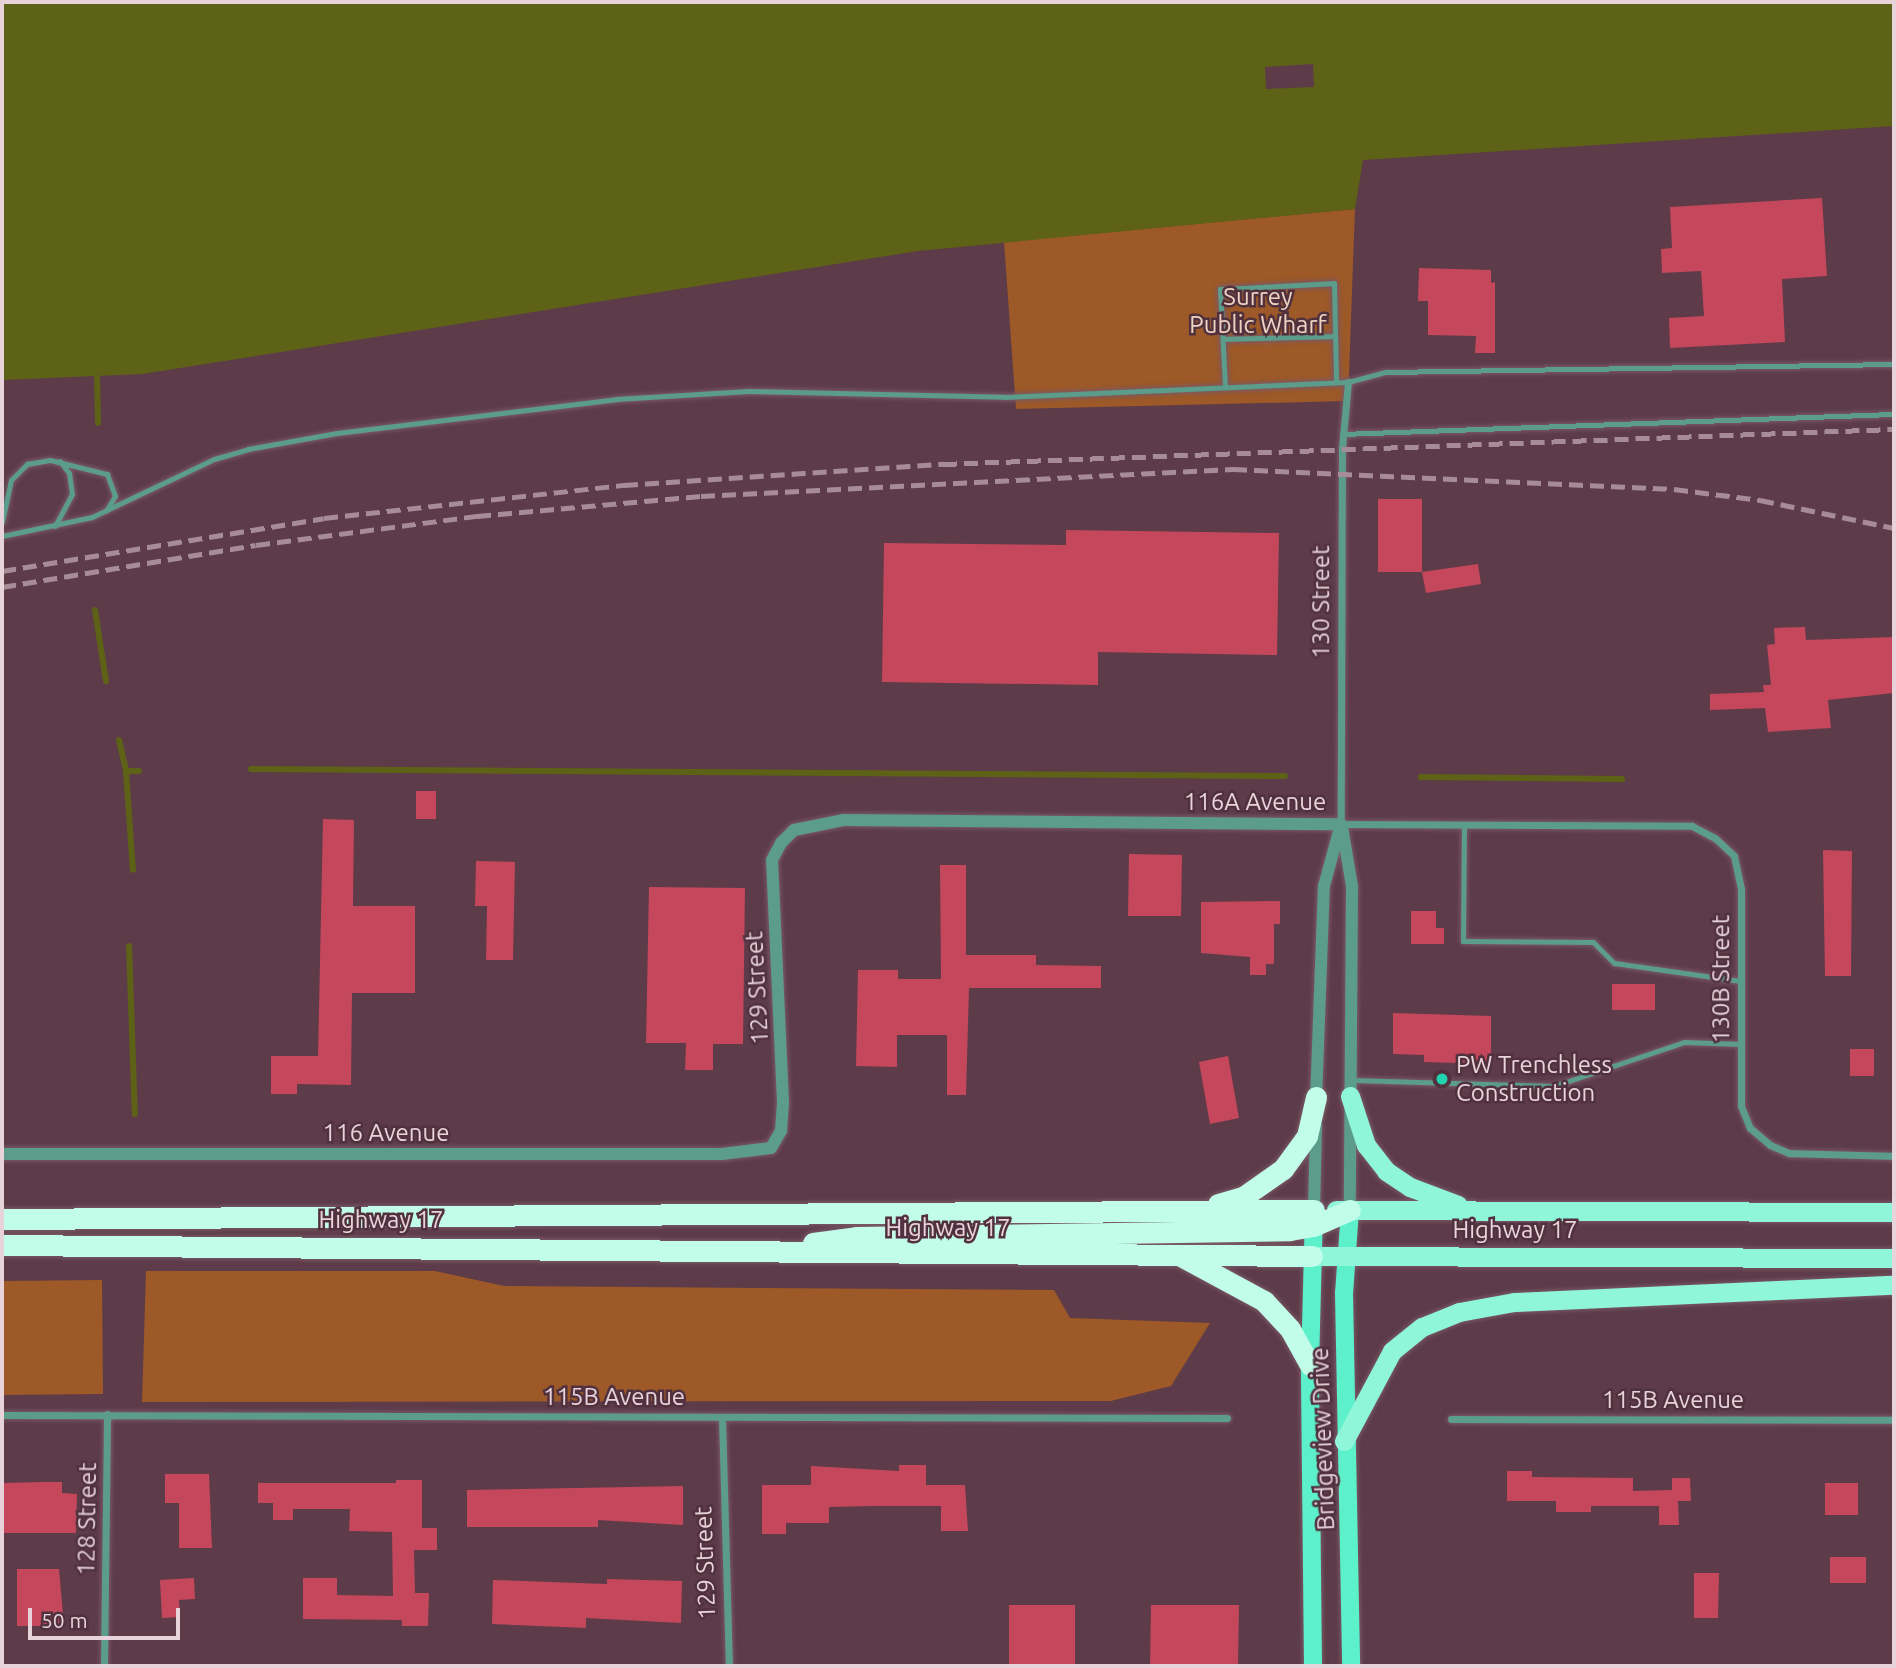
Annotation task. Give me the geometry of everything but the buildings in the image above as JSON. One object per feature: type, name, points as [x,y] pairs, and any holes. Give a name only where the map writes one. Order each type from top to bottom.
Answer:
[{"type":"highway","points":[[1350,1088],[1366,1145],[1385,1171],[1410,1187],[1472,1210]]},
{"type":"highway","points":[[1196,1210],[1242,1197],[1283,1169],[1307,1136],[1316,1097]]},
{"type":"highway","name":"Highway 17","points":[[2,1219],[1196,1210],[1313,1218]]},
{"type":"highway","points":[[738,1253],[857,1237],[1173,1233],[1313,1218],[1350,1210]]},
{"type":"highway","name":"Highway 17","points":[[1350,1210],[1894,1212]]},
{"type":"highway","name":"Highway 17","points":[[2,1245],[584,1248],[738,1253],[1894,1258]]},
{"type":"highway","points":[[1179,1255],[1264,1301],[1290,1329],[1310,1365]]},
{"type":"highway","points":[[1344,1441],[1392,1351],[1422,1327],[1460,1312],[1514,1302],[1894,1285]]},
{"type":"main road","name":"Bridgeview Drive","points":[[1350,1210],[1346,1256],[1344,1441],[1351,1552],[1351,1666]]},
{"type":"main road","name":"Bridgeview Drive","points":[[1313,1218],[1310,1365],[1313,1666]]},
{"type":"street","name":"130 Street","points":[[1348,382],[1342,434],[1341,824],[1352,886],[1350,1210]]},
{"type":"street","name":"116A Avenue","points":[[794,830],[843,820],[1464,824],[1692,826],[1715,838]]},
{"type":"street","name":"130 Street","points":[[1313,1218],[1324,886],[1341,824]]},
{"type":"street","name":"129 Street","points":[[771,1148],[781,1131],[783,1102],[772,860],[780,843],[794,830]]},
{"type":"street","name":"130B Street","points":[[1715,838],[1734,856],[1741,889],[1741,1106],[1750,1128],[1770,1145],[1789,1153],[1894,1156]]},
{"type":"street","name":"116 Avenue","points":[[2,1154],[722,1154],[771,1148]]},
{"type":"street","name":"128 Street","points":[[104,1666],[107,1414]]},
{"type":"street","name":"115B Avenue","points":[[2,1415],[1227,1418]]},
{"type":"street","name":"129 Street","points":[[722,1417],[729,1666]]},
{"type":"street","name":"115B Avenue","points":[[1451,1419],[1894,1420]]},
{"type":"lane","points":[[1226,387],[1220,289],[1334,283],[1336,382]]},
{"type":"lane","points":[[1223,339],[1335,336]]},
{"type":"lane","points":[[2,536],[55,526],[106,511],[214,459],[248,449],[337,433],[616,398],[749,391],[1004,397],[1348,382],[1387,372],[1894,363]]},
{"type":"lane","points":[[1342,434],[1894,415]]},
{"type":"lane","points":[[2,522],[10,480],[27,464],[60,461],[107,474],[115,496],[106,511]]},
{"type":"lane","points":[[55,526],[72,494],[69,473],[60,461]]},
{"type":"lane","points":[[1464,824],[1463,941],[1593,942],[1614,963],[1741,981]]},
{"type":"lane","points":[[1350,1088],[1554,1086],[1684,1042],[1741,1044]]},
{"type":"green space","name":"Surrey Public Wharf","points":[[1355,209],[1348,401],[1016,409],[1004,242]]},
{"type":"green space","points":[[146,1271],[435,1271],[504,1286],[1054,1290],[1070,1318],[1210,1323],[1171,1386],[1111,1401],[142,1402]]},
{"type":"green space","points":[[102,1280],[103,1394],[2,1395],[2,1281]]},
{"type":"shaded area","points":[[2,2],[1894,2],[1894,126],[1363,160],[1355,209],[918,251],[142,374],[2,380]]},
{"type":"pier","points":[[1313,64],[1314,87],[1266,89],[1265,67]]},
{"type":"waterway","points":[[97,376],[98,423]]},
{"type":"waterway","points":[[95,610],[106,681]]},
{"type":"waterway","points":[[119,740],[126,771],[139,771]]},
{"type":"waterway","points":[[251,769],[1285,776]]},
{"type":"waterway","points":[[126,771],[133,870]]},
{"type":"waterway","points":[[1421,777],[1622,779]]},
{"type":"waterway","points":[[129,946],[135,1114]]},
{"type":"railway","points":[[2,571],[324,518],[624,485],[943,464],[1894,429]]},
{"type":"railway","points":[[2,587],[256,545],[477,516],[701,496],[1233,469],[1674,489],[1760,500],[1894,528]]},
{"type":"place","name":"PW Trenchless Construction","points":[[1442,1079]]}]
